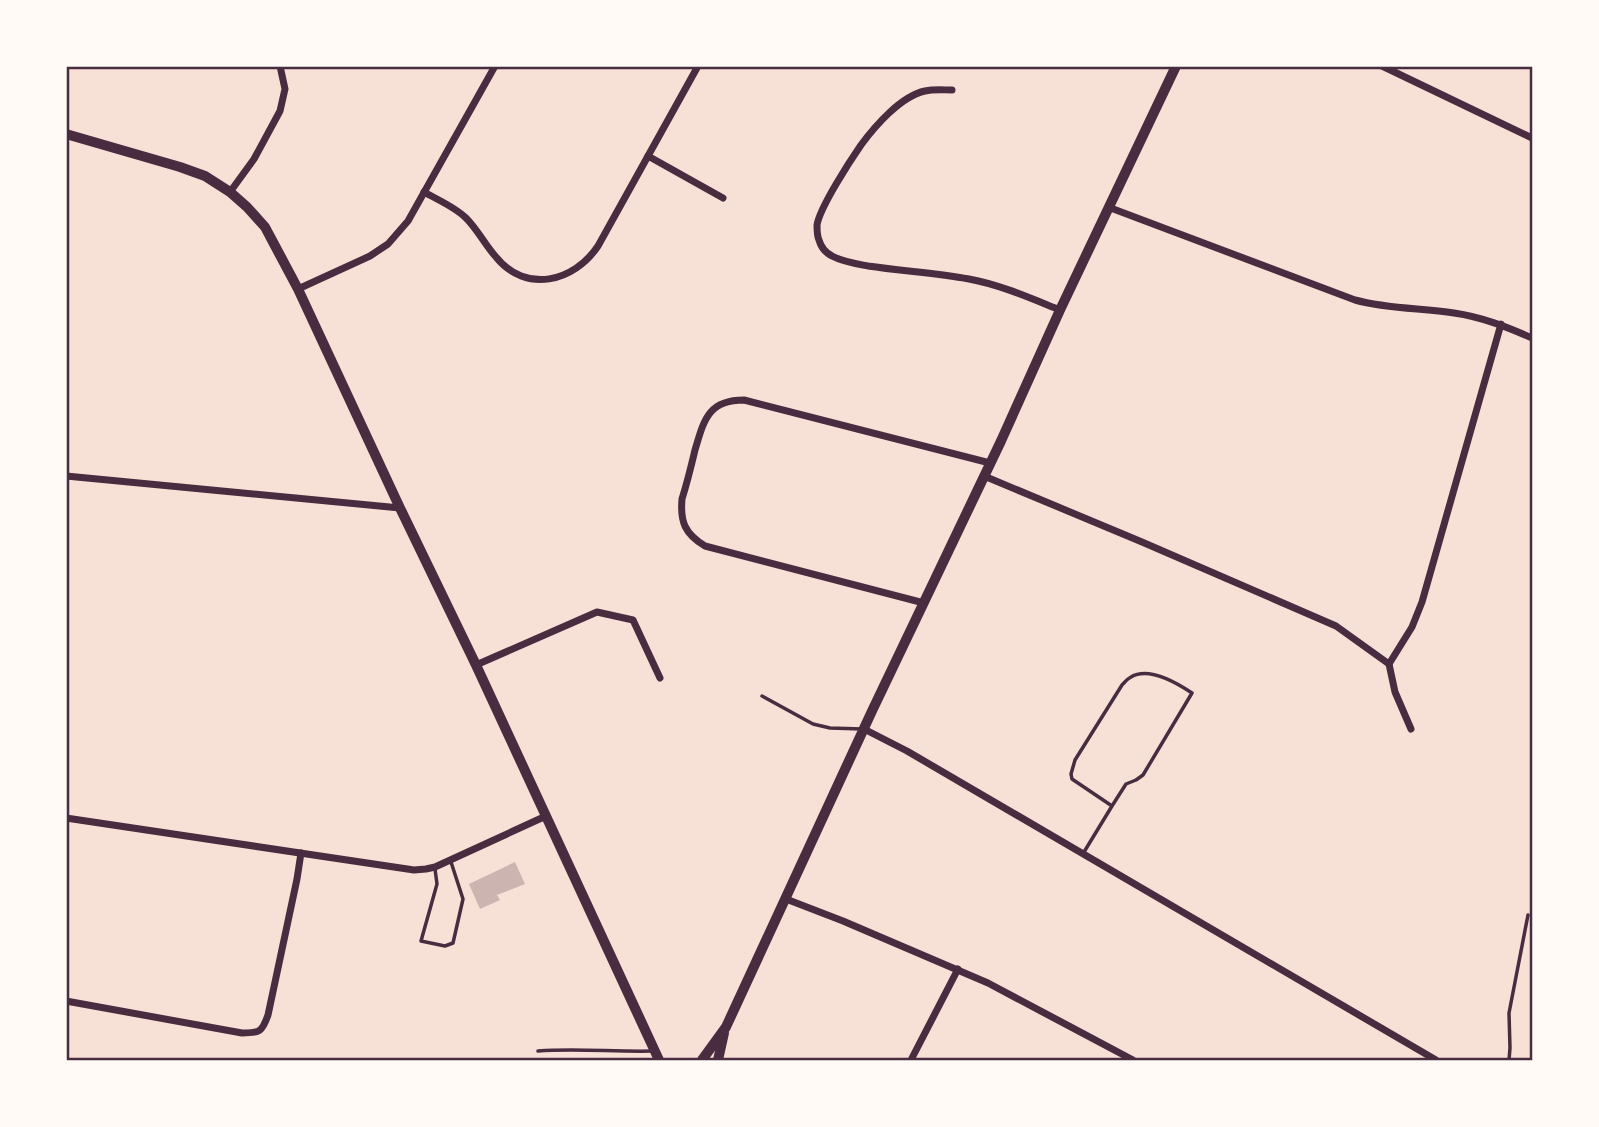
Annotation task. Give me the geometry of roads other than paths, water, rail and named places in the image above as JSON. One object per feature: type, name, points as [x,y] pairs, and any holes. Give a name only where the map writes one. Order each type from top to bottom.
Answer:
[{"type":"main road","points":[[702,1060],[726,1027],[1176,66]]},
{"type":"main road","points":[[718,1060],[726,1027]]},
{"type":"street","points":[[230,192],[254,159],[280,111],[285,89],[281,66]]},
{"type":"street","points":[[298,289],[370,256],[387,244],[408,221],[495,66]]},
{"type":"street","points":[[424,192],[466,218],[496,258],[508,268],[531,278],[552,279],[564,276],[593,253],[698,66]]},
{"type":"street","points":[[1382,66],[1532,138]]},
{"type":"street","points":[[952,90],[934,90],[913,95],[886,116],[866,137],[821,214],[817,225],[818,239],[824,251],[852,263],[994,284],[1060,310]]},
{"type":"street","points":[[66,134],[205,176],[230,192],[265,228],[298,289],[657,1056]]},
{"type":"street","points":[[648,156],[723,198]]},
{"type":"street","points":[[1108,207],[1355,300],[1392,308],[1452,313],[1501,324],[1532,338]]},
{"type":"street","points":[[1388,664],[1412,627],[1422,602],[1501,324]]},
{"type":"street","points":[[924,603],[705,546],[695,540],[684,525],[681,511],[704,420],[726,401],[744,400],[990,463]]},
{"type":"street","points":[[66,476],[400,508]]},
{"type":"street","points":[[984,476],[1336,626],[1388,664],[1395,692],[1411,729]]},
{"type":"street","points":[[476,665],[597,612],[633,620],[660,678]]},
{"type":"street","points":[[864,729],[907,751],[1436,1060]]},
{"type":"street","points":[[66,818],[414,870],[435,867],[546,816]]},
{"type":"street","points":[[66,1001],[242,1033],[258,1032],[263,1028],[268,1015],[301,853]]},
{"type":"street","points":[[786,899],[958,969],[1133,1060]]},
{"type":"street","points":[[911,1060],[958,969]]},
{"type":"lane","points":[[1083,854],[1126,784],[1143,775],[1192,692],[1168,678],[1148,674],[1133,675],[1122,685],[1075,760],[1072,779],[1112,806]]},
{"type":"lane","points":[[762,696],[813,724],[830,728],[864,729]]},
{"type":"lane","points":[[435,867],[437,884],[421,941],[446,946],[453,943],[463,899],[450,860]]},
{"type":"lane","points":[[1509,1060],[1509,1013],[1528,915]]},
{"type":"lane","points":[[538,1051],[556,1049],[657,1056]]}]
